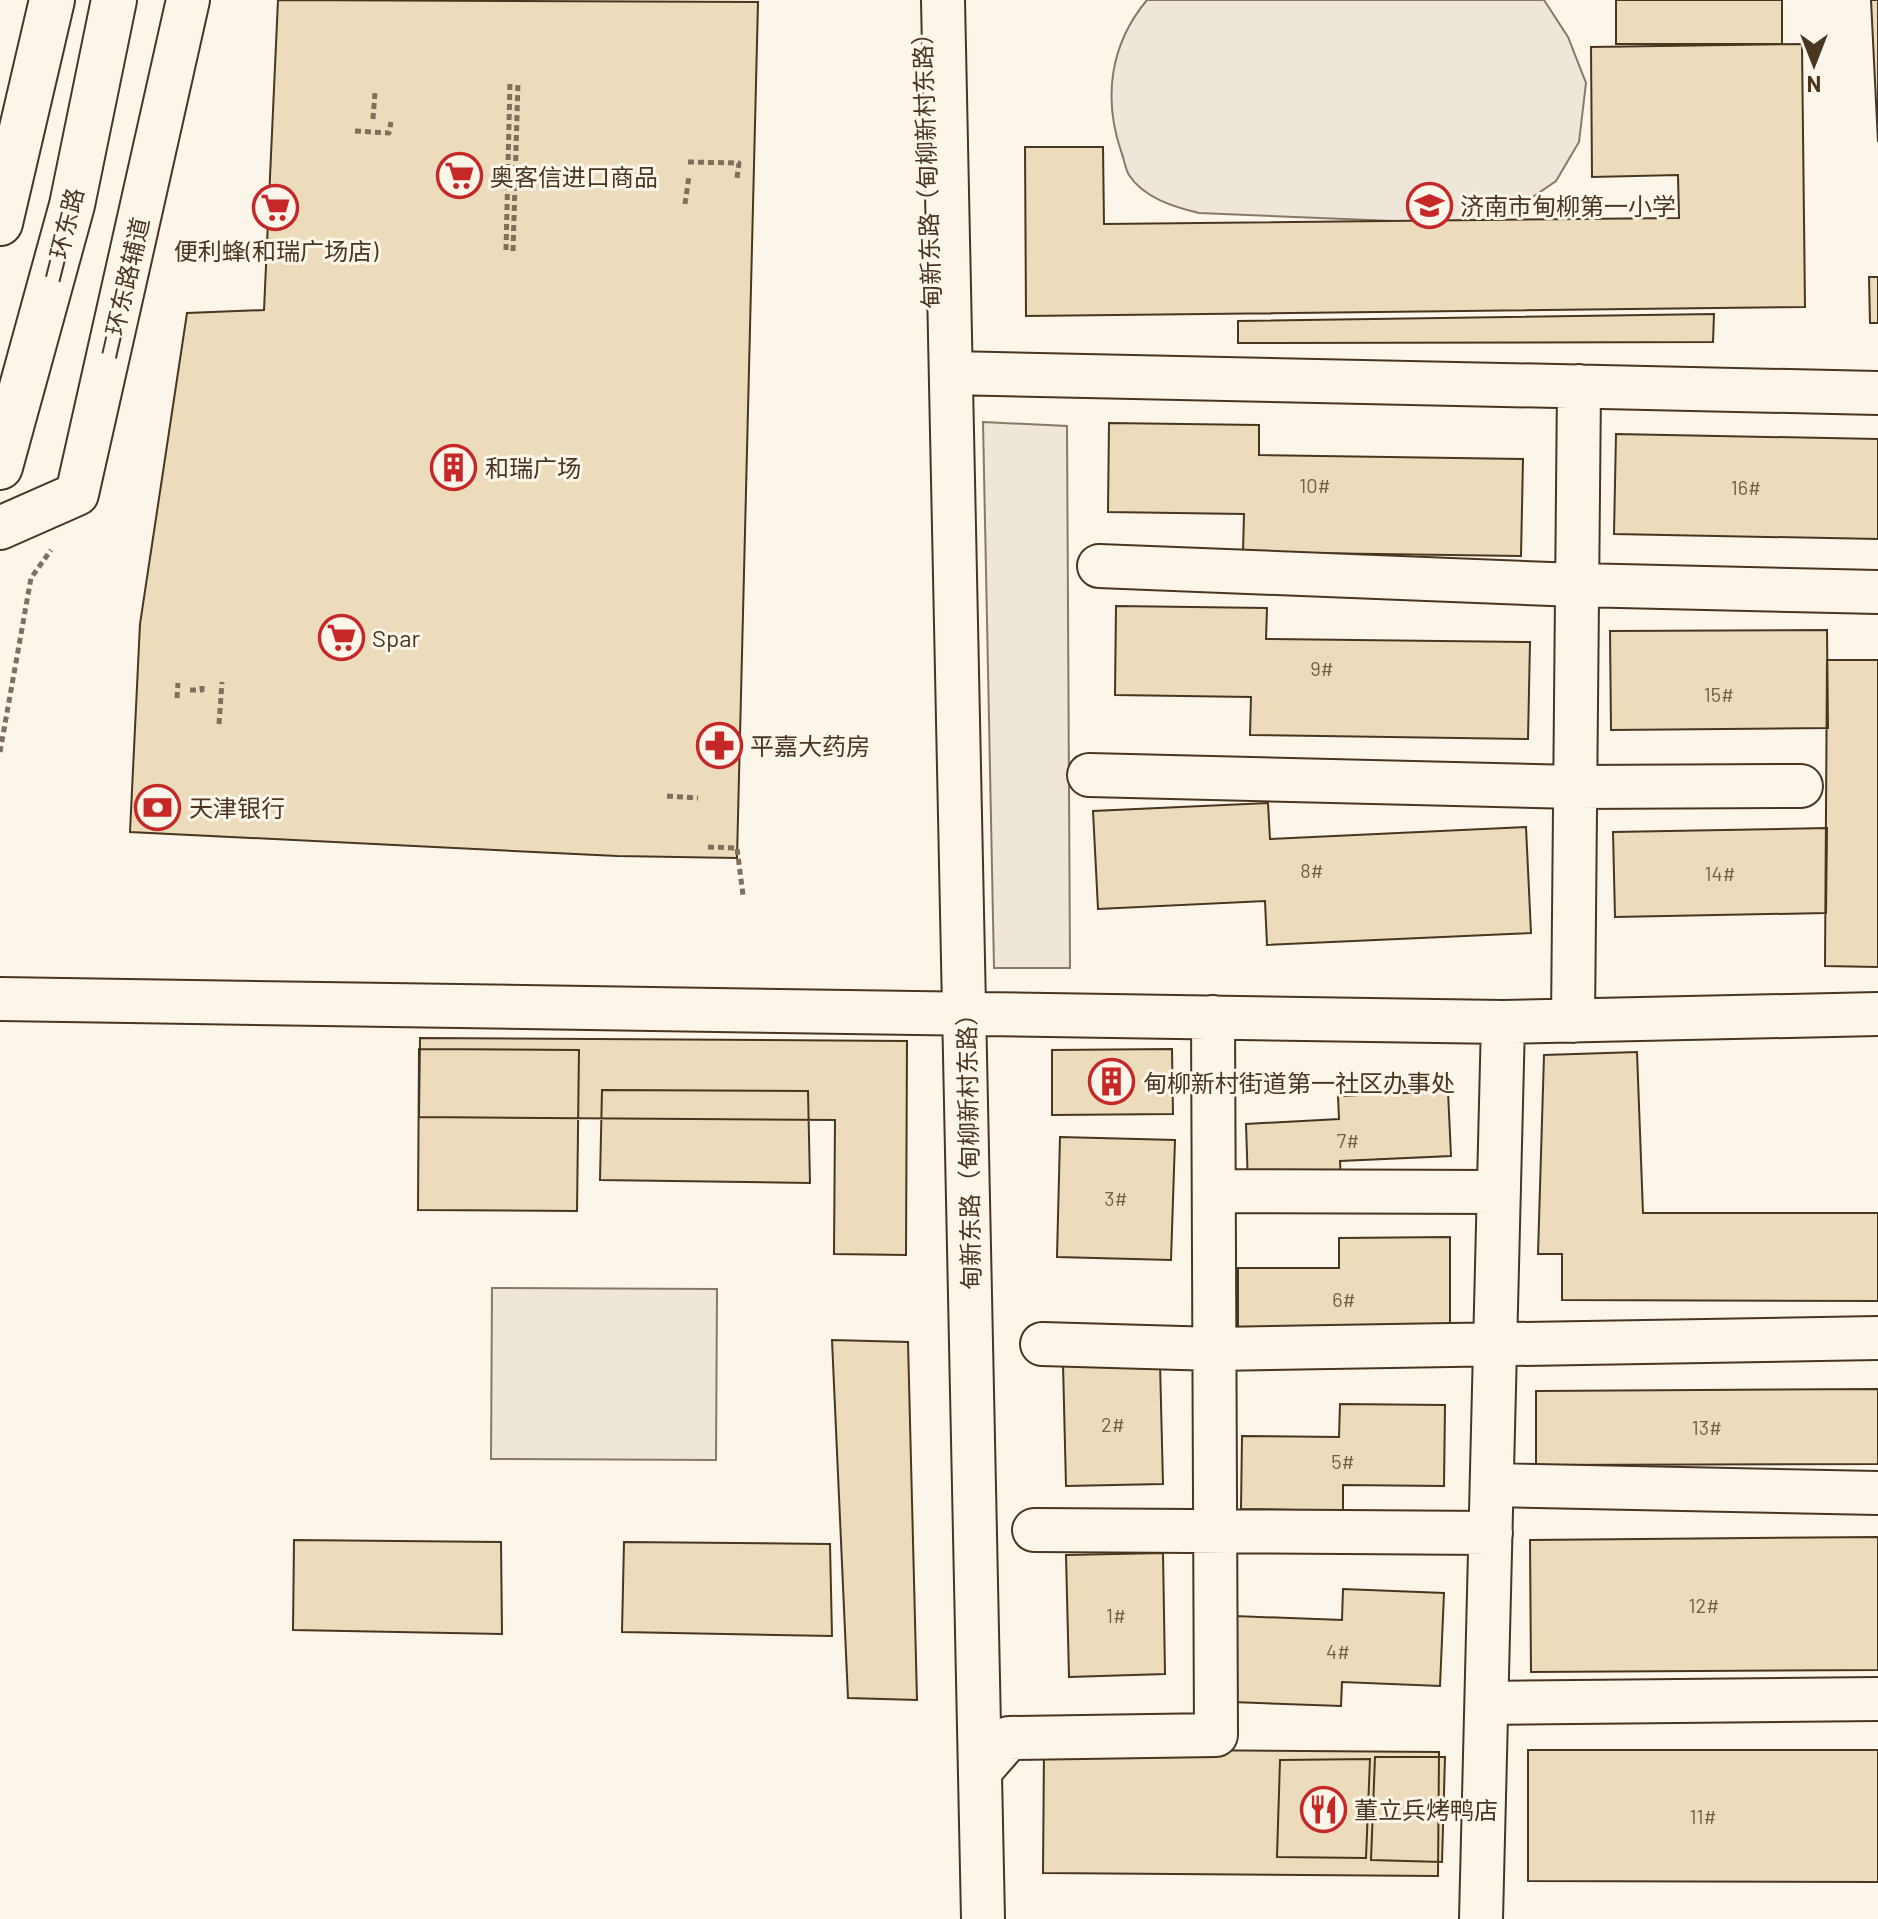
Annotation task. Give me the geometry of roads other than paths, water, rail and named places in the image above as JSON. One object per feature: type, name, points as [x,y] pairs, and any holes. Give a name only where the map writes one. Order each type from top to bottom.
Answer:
[{"type":"highway","points":[[0,223],[52,0]]},
{"type":"highway","name":"二环东路","points":[[0,467],[72,205],[114,0]]},
{"type":"street","name":"二环东路辅道","points":[[0,528],[77,494],[188,0]]},
{"type":"street","name":"甸新东路（甸柳新村东路）","points":[[921,0],[931,330],[951,373]]},
{"type":"street","name":"甸新东路（甸柳新村东路）","points":[[943,0],[983,1919]]},
{"type":"street","points":[[951,373],[1878,393]]},
{"type":"street","points":[[1573,1021],[1579,386]]},
{"type":"street","points":[[1099,566],[1577,585],[1878,592]]},
{"type":"street","points":[[1089,775],[1576,787],[1801,786]]},
{"type":"street","points":[[0,999],[1503,1022],[1878,1014]]},
{"type":"street","points":[[981,1770],[1009,1738],[1216,1735],[1213,1017]]},
{"type":"street","points":[[1481,1919],[1503,1022]]},
{"type":"street","points":[[1214,1191],[1499,1192]]},
{"type":"street","points":[[1042,1344],[1216,1349],[1878,1338]]},
{"type":"street","points":[[1492,1485],[1878,1493]]},
{"type":"street","points":[[1034,1530],[1491,1533]]},
{"type":"street","points":[[1487,1703],[1878,1699]]},
{"type":"place","name":"奥客信进口商品","points":[[459,176]]},
{"type":"place","name":"济南市甸柳第一小学","points":[[1429,205]]},
{"type":"place","name":"便利蜂(和瑞广场店)","points":[[276,208]]},
{"type":"place","name":"和瑞广场","points":[[454,467]]},
{"type":"place","name":"Spar","points":[[341,637]]},
{"type":"place","name":"平嘉大药房","points":[[719,745]]},
{"type":"place","name":"天津银行","points":[[158,807]]},
{"type":"place","name":"甸柳新村街道第一社区办事处","points":[[1112,1082]]},
{"type":"place","name":"董立兵烤鸭店","points":[[1323,1809]]}]
